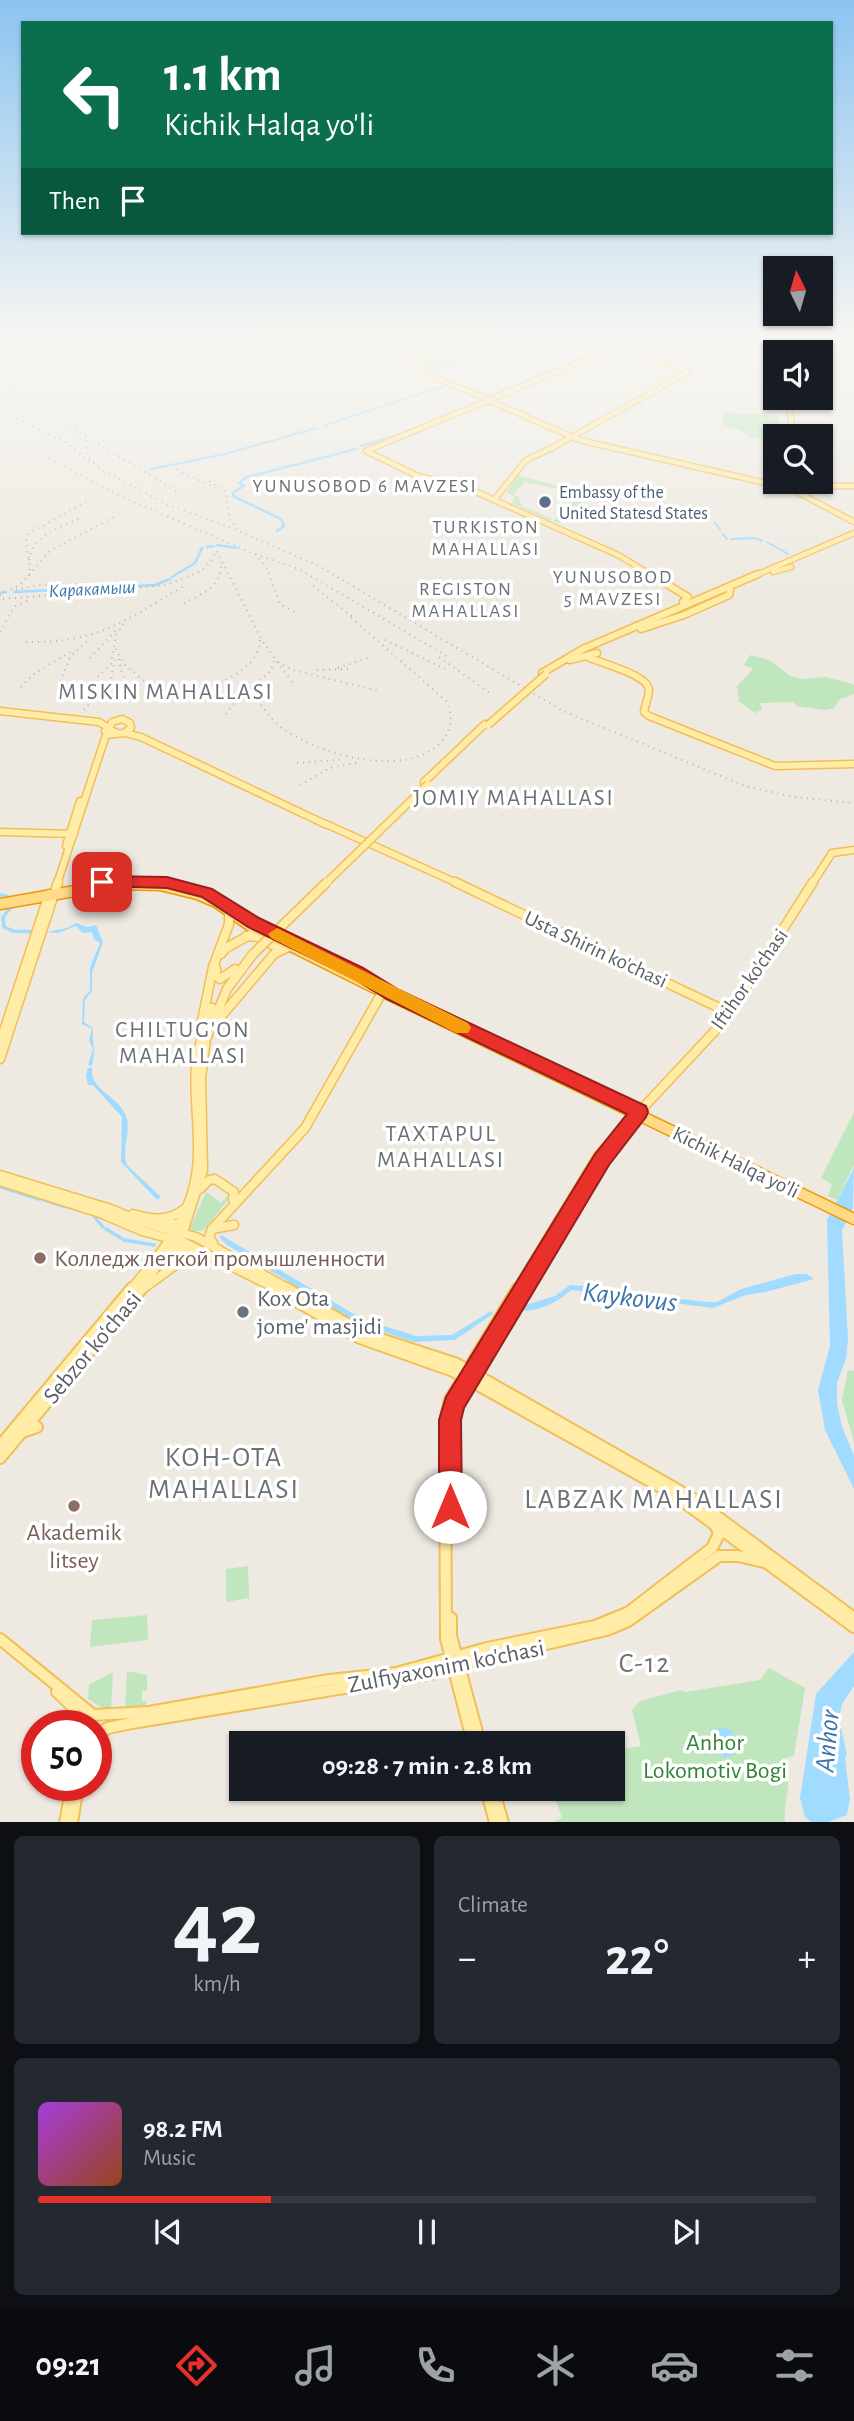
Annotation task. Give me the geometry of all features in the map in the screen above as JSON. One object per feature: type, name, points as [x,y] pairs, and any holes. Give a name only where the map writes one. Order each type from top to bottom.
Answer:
[{"type":"highway","name":"Kichik Halqa yo'li","points":[[6,901],[114,884],[166,886],[203,896],[381,992]]},
{"type":"highway","name":"Kichik Halqa yo'li","points":[[231,911],[278,947],[290,946],[853,1217]]},
{"type":"main road","points":[[356,453],[370,451],[432,426]]},
{"type":"main road","points":[[544,426],[596,446],[763,483]]},
{"type":"main road","points":[[496,500],[509,484],[514,472],[533,454],[589,426]]},
{"type":"main road","points":[[370,451],[418,476],[458,485],[624,556],[689,595],[727,590]]},
{"type":"main road","points":[[833,486],[854,486]]},
{"type":"main road","points":[[811,494],[854,520]]},
{"type":"main road","points":[[813,494],[844,515]]},
{"type":"main road","points":[[496,500],[628,560],[688,597],[683,603]]},
{"type":"main road","points":[[544,674],[665,615],[772,572],[854,534]]},
{"type":"main road","points":[[805,550],[830,545]]},
{"type":"main road","points":[[818,555],[830,545]]},
{"type":"main road","points":[[278,947],[258,937],[244,937],[223,950],[215,975],[224,978],[235,970],[251,953],[424,782],[448,759],[544,674],[574,654],[640,627],[675,618],[727,590],[830,545]]},
{"type":"main road","points":[[772,572],[791,567]]},
{"type":"main road","points":[[665,615],[671,608],[699,595]]},
{"type":"main road","points":[[665,615],[675,618]]},
{"type":"main road","points":[[570,660],[592,656],[607,667],[636,674],[647,682],[649,691],[644,712],[776,766],[854,764]]},
{"type":"main road","points":[[0,711],[99,722],[119,733]]},
{"type":"main road","points":[[0,1059],[105,725],[116,720],[130,724]]},
{"type":"main road","points":[[97,755],[106,734],[119,733],[130,724]]},
{"type":"main road","name":"Usta Shirin ko'chasi","points":[[130,724],[141,737]]},
{"type":"main road","points":[[424,782],[486,725]]},
{"type":"main road","name":"Usta Shirin ko'chasi","points":[[119,733],[141,737],[730,1013]]},
{"type":"main road","points":[[0,833],[71,834]]},
{"type":"main road","name":"Iftihor ko'chasi","points":[[454,1662],[446,1639],[445,1419],[449,1403],[597,1157],[730,1013],[831,855],[837,851],[854,850]]},
{"type":"main road","points":[[151,1258],[178,1234],[199,1189],[204,1163],[202,1022],[231,911]]},
{"type":"main road","points":[[218,953],[259,930]]},
{"type":"main road","points":[[0,1042],[40,931]]},
{"type":"main road","points":[[232,981],[234,988],[243,988],[278,947]]},
{"type":"main road","points":[[204,1034],[278,947]]},
{"type":"main road","points":[[204,1034],[232,981],[251,953]]},
{"type":"main road","points":[[202,1022],[235,970]]},
{"type":"main road","points":[[196,1237],[205,1231],[301,1126],[381,992]]},
{"type":"main road","points":[[178,1234],[199,1157],[196,1072],[211,1010]]},
{"type":"main road","points":[[204,1163],[211,1174],[237,1195]]},
{"type":"main road","points":[[0,1175],[111,1209],[162,1221],[174,1218],[187,1208]]},
{"type":"main road","points":[[199,1189],[209,1180],[215,1179],[237,1195]]},
{"type":"main road","points":[[0,1181],[142,1227],[196,1237],[218,1247],[355,1330],[467,1374],[672,1490],[832,1606],[854,1627]]},
{"type":"main road","points":[[218,1247],[209,1237],[237,1195]]},
{"type":"main road","points":[[111,1209],[156,1238],[160,1250]]},
{"type":"main road","points":[[212,1229],[234,1225],[225,1223],[224,1215]]},
{"type":"main road","points":[[178,1234],[196,1253],[215,1252],[266,1277]]},
{"type":"main road","name":"Sebzor ko‘chasi","points":[[140,1290],[178,1234]]},
{"type":"main road","name":"Sebzor ko‘chasi","points":[[0,1446],[123,1300],[160,1250]]},
{"type":"main road","points":[[205,1251],[353,1335],[382,1347],[413,1353]]},
{"type":"main road","name":"Sebzor ko‘chasi","points":[[0,1458],[22,1433],[106,1319],[140,1290],[159,1280],[176,1262],[195,1256],[212,1258],[240,1269]]},
{"type":"main road","points":[[123,1300],[126,1284]]},
{"type":"main road","points":[[22,1433],[37,1427]]},
{"type":"main road","points":[[672,1490],[772,1565],[854,1618]]},
{"type":"main road","name":"Zulfiyaxonim ko'chasi","points":[[112,1714],[149,1712],[329,1680],[396,1673],[606,1627],[631,1615],[667,1588],[715,1545],[719,1534],[713,1521]]},
{"type":"main road","name":"Zulfiyaxonim ko'chasi","points":[[667,1588],[722,1555],[738,1556],[772,1565]]},
{"type":"main road","points":[[0,1639],[87,1710]]},
{"type":"main road","points":[[0,1644],[69,1703],[73,1710]]},
{"type":"main road","points":[[454,1662],[456,1681],[470,1731]]},
{"type":"main road","points":[[454,1662],[476,1731]]},
{"type":"main road","name":"Zulfiyaxonim ko'chasi","points":[[112,1729],[131,1723],[435,1673],[454,1662]]},
{"type":"main road","points":[[435,1673],[446,1672],[456,1681]]},
{"type":"main road","points":[[65,1822],[69,1801]]},
{"type":"main road","points":[[72,1822],[75,1801]]},
{"type":"main road","points":[[489,1801],[495,1822]]},
{"type":"main road","points":[[497,1801],[503,1822]]},
{"type":"green space","points":[[726,426],[763,426],[763,438],[750,439],[742,431]]},
{"type":"green space","points":[[517,475],[587,493],[574,514],[558,523],[553,521],[567,512],[579,494],[525,482],[513,495],[518,496],[522,506],[552,519],[550,520],[512,503],[514,497],[507,492]]},
{"type":"green space","points":[[750,655],[769,660],[790,676],[803,679],[826,677],[850,683],[854,685],[854,694],[840,699],[834,708],[824,710],[797,706],[794,702],[760,703],[762,710],[756,714],[737,700],[737,686],[753,669],[744,665]]},
{"type":"green space","points":[[854,1112],[854,1165],[837,1200],[828,1196],[832,1184],[821,1178]]},
{"type":"green space","points":[[206,1192],[221,1203],[230,1193],[232,1195],[203,1231],[191,1231],[190,1228]]},
{"type":"green space","points":[[848,1370],[854,1371],[854,1442],[842,1400]]},
{"type":"green space","points":[[248,1566],[249,1598],[226,1602],[226,1569]]},
{"type":"green space","points":[[147,1615],[148,1640],[90,1647],[92,1620]]},
{"type":"green space","name":"Anhor Lokomotiv Bogi","points":[[769,1668],[805,1688],[794,1756],[782,1759],[788,1778],[785,1822],[552,1822],[562,1818],[556,1801],[625,1801],[625,1749],[641,1746],[632,1710],[640,1701],[681,1690],[685,1692],[760,1680]]},
{"type":"green space","points":[[127,1671],[147,1675],[147,1690],[142,1691],[142,1701],[146,1701],[146,1705],[125,1707]]},
{"type":"green space","points":[[111,1673],[111,1709],[101,1707],[88,1699],[89,1685]]},
{"type":"water","points":[[76,923],[87,927],[96,925],[103,942],[92,973],[92,991],[85,1000],[84,1022],[93,1028],[94,1056],[92,1066],[88,1065],[93,1049],[89,1040],[92,1029],[82,1024],[83,998],[90,991],[90,967],[100,943],[94,939],[92,932],[83,933],[76,926],[58,933],[47,932],[67,928]]},
{"type":"water","points":[[88,1068],[92,1068],[95,1082],[117,1103],[126,1116],[127,1165],[161,1197],[157,1200],[121,1162],[122,1117],[93,1085],[88,1085]]},
{"type":"water","points":[[854,1168],[853,1208],[842,1230],[848,1340],[846,1359],[837,1383],[837,1404],[842,1427],[854,1455],[854,1489],[825,1430],[818,1390],[830,1346],[827,1220]]},
{"type":"water","points":[[221,1235],[362,1319],[416,1336],[452,1335],[491,1311],[493,1314],[455,1340],[414,1342],[360,1324],[227,1245],[219,1237]]},
{"type":"water","points":[[796,1274],[807,1274],[814,1279],[746,1295],[713,1308],[571,1290],[547,1306],[519,1311],[522,1306],[555,1296],[570,1285],[615,1288],[627,1293],[717,1302],[741,1289]]},
{"type":"water","name":"Anhor","points":[[854,1652],[854,1686],[842,1704],[839,1718],[847,1755],[845,1758],[850,1799],[847,1815],[828,1822],[811,1822],[805,1817],[800,1798],[816,1694]]},
{"type":"water","points":[[721,1727],[729,1729],[736,1737],[735,1753],[726,1758],[711,1748],[706,1754],[699,1753],[697,1743],[709,1743],[713,1731]]},
{"type":"waterway","points":[[151,469],[225,454],[317,428]]},
{"type":"waterway","name":"Каракамыш","points":[[361,446],[399,435]]},
{"type":"waterway","name":"Каракамыш","points":[[277,531],[284,526],[281,519],[233,496],[234,492],[244,486],[239,483],[247,477],[356,449]]},
{"type":"waterway","points":[[676,514],[693,517]]},
{"type":"waterway","points":[[696,517],[707,519]]},
{"type":"waterway","points":[[715,523],[718,526]]},
{"type":"waterway","points":[[723,534],[727,539]]},
{"type":"waterway","points":[[731,539],[755,538],[762,541]]},
{"type":"waterway","points":[[767,542],[788,554]]},
{"type":"waterway","name":"Каракамыш","points":[[217,545],[237,548]]},
{"type":"waterway","name":"Каракамыш","points":[[207,547],[212,546]]},
{"type":"waterway","name":"Каракамыш","points":[[172,577],[195,563],[202,548]]},
{"type":"waterway","name":"Каракамыш","points":[[14,592],[155,585],[170,579]]},
{"type":"waterway","name":"Каракамыш","points":[[0,593],[5,592]]},
{"type":"waterway","points":[[0,895],[7,896],[11,907],[3,917],[4,927],[13,931],[36,932]]},
{"type":"waterway","name":"Kaykovus","points":[[1,1187],[39,1199]]},
{"type":"waterway","name":"Kaykovus","points":[[42,1199],[63,1206]]},
{"type":"waterway","name":"Kaykovus","points":[[65,1206],[79,1210]]},
{"type":"waterway","name":"Kaykovus","points":[[93,1215],[103,1227]]},
{"type":"waterway","name":"Kaykovus","points":[[106,1229],[124,1240],[154,1245]]},
{"type":"railway","points":[[32,426],[64,441],[99,468],[168,505],[222,524],[319,566],[563,711],[745,786],[793,797],[854,803]]},
{"type":"railway","points":[[69,426],[86,436],[87,456],[94,463]]},
{"type":"railway","points":[[93,441],[178,492]]},
{"type":"railway","points":[[49,458],[120,496],[255,554]]},
{"type":"railway","points":[[177,470],[216,488]]},
{"type":"railway","points":[[209,481],[226,492],[230,521],[239,529]]},
{"type":"railway","points":[[29,560],[26,545],[28,534],[91,499]]},
{"type":"railway","points":[[29,560],[36,544],[42,538],[83,517]]},
{"type":"railway","points":[[29,575],[50,551],[113,517]]},
{"type":"railway","points":[[214,546],[263,642],[292,682]]},
{"type":"railway","points":[[3,599],[166,585],[201,571],[211,562],[215,553]]},
{"type":"railway","points":[[255,554],[299,569],[450,658]]},
{"type":"railway","points":[[255,554],[266,566],[280,604],[298,614]]},
{"type":"railway","points":[[29,560],[29,575]]},
{"type":"railway","points":[[184,603],[214,584],[218,579],[221,564]]},
{"type":"railway","points":[[0,595],[20,585],[29,575]]},
{"type":"railway","points":[[16,590],[38,585],[86,584]]},
{"type":"railway","points":[[26,642],[73,639],[92,634],[127,619],[184,586]]},
{"type":"railway","points":[[313,586],[354,618]]},
{"type":"railway","points":[[0,632],[14,607],[29,600]]},
{"type":"railway","points":[[257,700],[282,728],[318,747],[340,754],[386,761],[408,759],[427,753],[442,741],[451,721],[446,701],[347,614]]},
{"type":"railway","points":[[89,685],[111,664],[116,635],[125,621]]},
{"type":"railway","points":[[90,658],[117,629]]},
{"type":"railway","points":[[210,688],[250,663],[259,647],[260,637]]},
{"type":"railway","points":[[58,687],[70,657],[90,639]]},
{"type":"railway","points":[[385,640],[445,669]]},
{"type":"railway","points":[[21,687],[35,673],[75,649]]},
{"type":"railway","points":[[116,649],[123,663],[151,687]]},
{"type":"railway","points":[[338,668],[371,657]]},
{"type":"railway","points":[[439,657],[490,693]]},
{"type":"railway","points":[[119,659],[122,674],[137,696]]},
{"type":"railway","points":[[84,710],[111,679],[115,660]]},
{"type":"railway","points":[[226,714],[240,695],[271,671],[274,660]]},
{"type":"railway","points":[[278,662],[293,670],[379,691]]},
{"type":"railway","points":[[317,670],[350,669]]},
{"type":"railway","points":[[297,763],[345,759]]},
{"type":"railway","points":[[300,785],[330,768],[361,762]]},
{"type":"slow traffic","points":[[277,934],[462,1028]]},
{"type":"place","name":"Embassy of the United Statesd States","points":[[545,502]]},
{"type":"place","name":"Колледж легкой промышленности","points":[[40,1258]]},
{"type":"place","name":"Kox Ota jome' masjidi","points":[[243,1312]]},
{"type":"place","name":"Akademik litsey","points":[[74,1506]]},
{"type":"district","name":"YUNUSOBOD 6 MAVZESI","points":[[365,485]]},
{"type":"district","name":"TURKISTON MAHALLASI","points":[[486,537]]},
{"type":"district","name":"YUNUSOBOD 5 MAVZESI","points":[[613,587]]},
{"type":"district","name":"REGISTON MAHALLASI","points":[[466,599]]},
{"type":"district","name":"MISKIN MAHALLASI","points":[[166,691]]},
{"type":"district","name":"JOMIY MAHALLASI","points":[[514,797]]},
{"type":"district","name":"CHILTUG'ON MAHALLASI","points":[[183,1042]]},
{"type":"district","name":"TAXTAPUL MAHALLASI","points":[[441,1146]]},
{"type":"district","name":"KOH-OTA MAHALLASI","points":[[224,1472]]},
{"type":"district","name":"LABZAK MAHALLASI","points":[[654,1498]]},
{"type":"district","name":"C-12","points":[[645,1662]]},
{"type":"route","points":[[102,882],[167,883],[207,893],[222,900],[240,915],[357,973],[393,995],[639,1112],[602,1159],[453,1404],[450,1420],[450,1507]]}]
